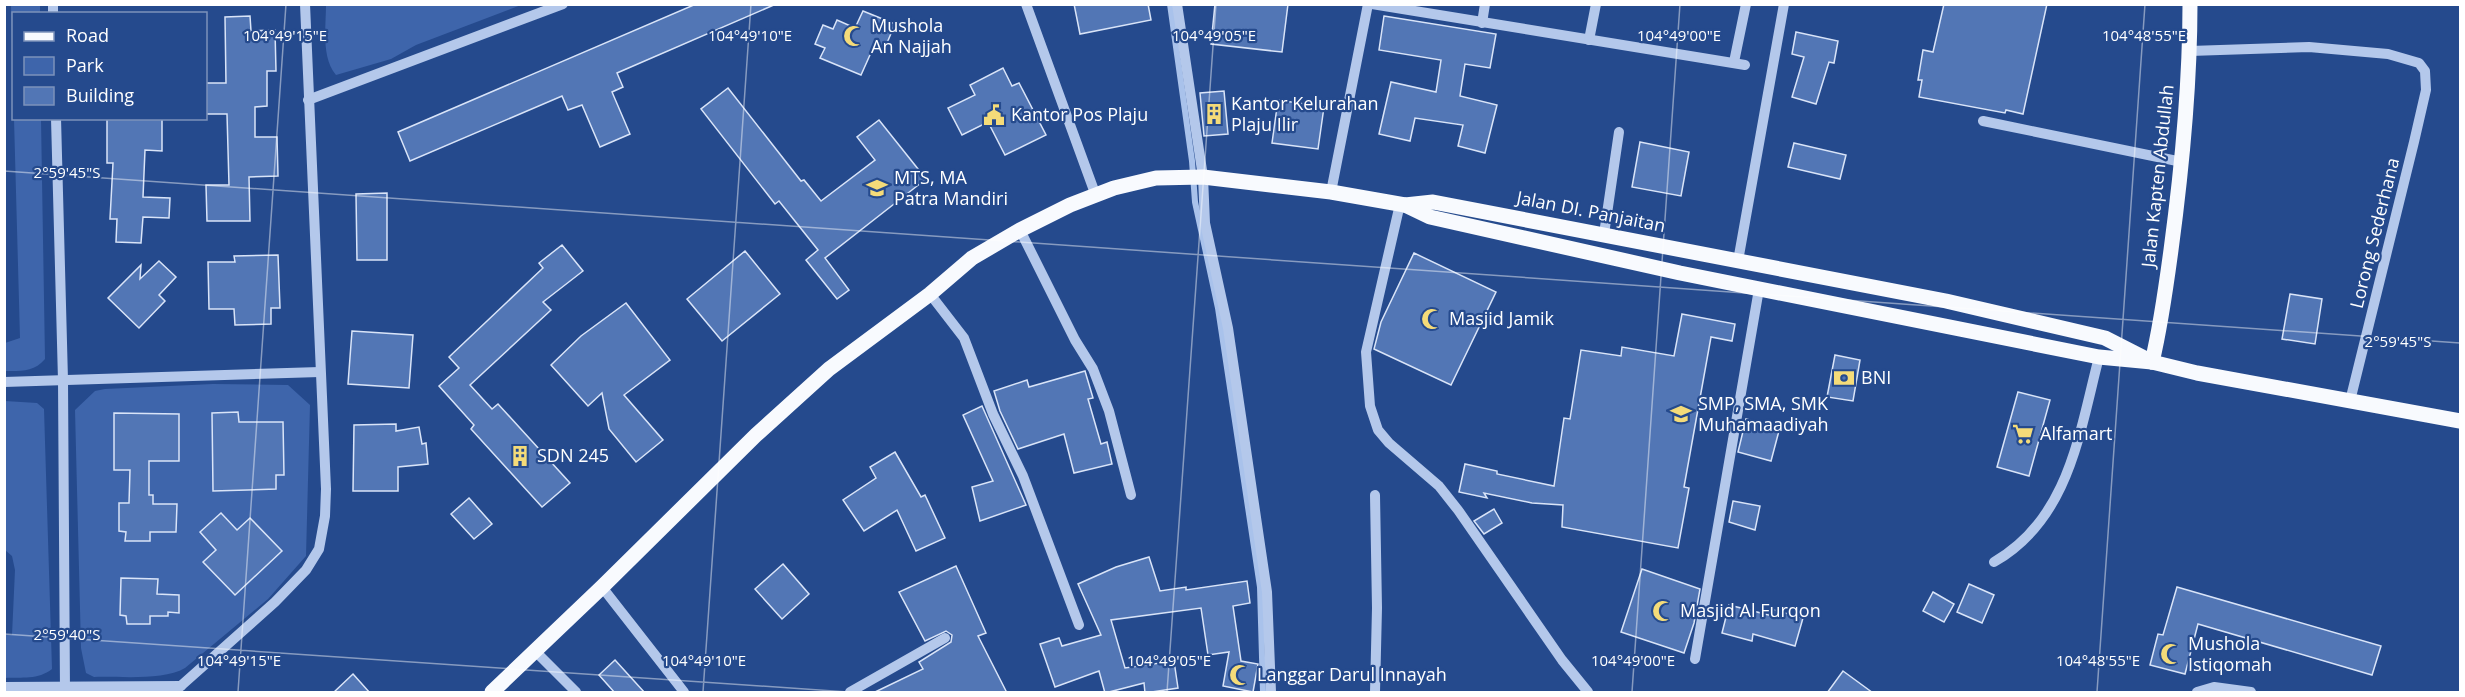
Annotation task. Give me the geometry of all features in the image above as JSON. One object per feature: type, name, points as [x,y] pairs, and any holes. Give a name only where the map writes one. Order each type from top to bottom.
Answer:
[{"type":"main road","name":"Jalan Kapten Abdullah","points":[[2153,356],[2182,162],[2190,51],[2190,4]]},
{"type":"main road","name":"Jalan DI. Panjaitan","points":[[492,693],[756,435],[829,369],[930,294],[972,258],[1070,205],[1114,188],[1156,178],[1203,177],[1331,192],[1402,204],[1433,202],[1946,301],[2105,338],[2153,356]]},
{"type":"main road","points":[[1402,204],[1430,217],[1758,289],[2099,357],[2153,356],[2197,373],[2460,421]]},
{"type":"street","points":[[4,687],[178,689],[275,602],[316,556],[325,516],[326,489],[308,100],[306,4]]},
{"type":"street","points":[[308,100],[563,4]]},
{"type":"street","points":[[1026,4],[1096,196]]},
{"type":"street","points":[[1177,4],[1203,177],[1204,223],[1232,350],[1267,592],[1271,693]]},
{"type":"street","points":[[1331,192],[1370,4],[1740,64],[1746,4]]},
{"type":"street","points":[[1482,22],[1485,4]]},
{"type":"street","points":[[1589,40],[1596,4]]},
{"type":"street","points":[[1738,261],[1784,4]]},
{"type":"street","name":"Lorong Sederhana","points":[[2190,51],[2309,47],[2388,54],[2413,60],[2423,66],[2427,80],[2414,142],[2350,401]]},
{"type":"street","points":[[56,120],[63,380],[65,689]]},
{"type":"street","points":[[1983,121],[2182,162]]},
{"type":"street","points":[[1604,234],[1619,132]]},
{"type":"street","points":[[1402,204],[1366,352],[1370,406],[1378,430],[1402,455],[1439,486],[1562,660],[1588,693]]},
{"type":"street","points":[[1020,230],[1075,340],[1093,369],[1109,411],[1131,495]]},
{"type":"street","points":[[1695,659],[1758,289]]},
{"type":"street","points":[[930,294],[964,338],[993,414],[1023,476],[1079,625]]},
{"type":"street","points":[[1994,562],[2015,550],[2055,500],[2071,467],[2099,357]]},
{"type":"street","points":[[4,382],[320,372]]},
{"type":"street","points":[[1375,495],[1377,608],[1375,693]]},
{"type":"street","points":[[602,587],[684,693]]},
{"type":"street","points":[[850,693],[945,638]]},
{"type":"street","points":[[535,651],[576,693]]},
{"type":"street","points":[[2197,693],[2206,688],[2225,687],[2251,693]]},
{"type":"green space","points":[[326,4],[521,5],[416,45],[391,59],[336,75],[331,68],[326,51]]},
{"type":"green space","points":[[11,5],[40,5],[40,12],[12,12],[12,47]]},
{"type":"green space","points":[[14,120],[41,120],[45,359],[32,369],[5,371],[5,343],[20,338]]},
{"type":"green space","points":[[213,384],[288,385],[310,405],[306,556],[268,599],[185,668],[165,675],[94,677],[86,673],[81,648],[75,410],[95,391],[105,389]]},
{"type":"green space","points":[[5,401],[37,403],[44,409],[52,669],[47,673],[30,677],[5,678],[5,635],[12,635],[15,570],[12,556],[5,550]]},
{"type":"building","points":[[696,4],[776,4],[617,73],[623,87],[612,92],[630,134],[600,147],[582,105],[568,110],[562,96],[410,161],[398,132]]},
{"type":"building","points":[[1074,4],[1148,4],[1151,20],[1080,34]]},
{"type":"building","points":[[1215,4],[1288,4],[1282,52],[1211,44]]},
{"type":"building","points":[[1944,4],[2047,4],[2023,114],[2006,110],[2005,113],[1919,97],[1922,80],[1918,80],[1923,50],[1933,52]]},
{"type":"building","name":"Mushola An Najjah","points":[[863,11],[895,24],[884,50],[874,46],[861,75],[820,58],[825,48],[815,44],[823,25],[833,29],[837,20],[855,28]]},
{"type":"building","points":[[250,16],[251,31],[275,30],[276,71],[267,71],[267,106],[255,107],[255,137],[277,137],[278,176],[249,177],[250,221],[207,221],[206,185],[229,185],[227,114],[207,114],[207,83],[226,83],[225,17]]},
{"type":"building","points":[[1384,16],[1496,34],[1490,68],[1465,64],[1460,96],[1497,105],[1485,153],[1458,146],[1463,125],[1415,118],[1410,141],[1379,134],[1391,82],[1436,92],[1441,60],[1379,50]]},
{"type":"building","points":[[1796,32],[1838,41],[1834,63],[1829,62],[1816,104],[1792,97],[1804,57],[1792,54]]},
{"type":"building","name":"Kantor Pos Plaju","points":[[1003,68],[1012,86],[1019,83],[1046,135],[1005,155],[988,122],[962,135],[948,108],[975,95],[970,85]]},
{"type":"building","name":"MTS, MA Patra Mandiri","points":[[728,88],[801,181],[804,180],[821,201],[875,160],[857,137],[879,120],[926,179],[825,258],[849,290],[837,299],[806,260],[818,250],[779,201],[775,204],[701,109]]},
{"type":"building","name":"Kantor Kelurahan Plaju Ilir","points":[[1224,91],[1228,134],[1204,136],[1200,93]]},
{"type":"building","points":[[1278,100],[1324,107],[1318,149],[1272,143]]},
{"type":"building","points":[[107,120],[162,120],[162,151],[145,150],[143,197],[170,198],[169,218],[143,217],[141,243],[116,242],[117,219],[110,219],[113,163],[107,163]]},
{"type":"building","points":[[1640,142],[1689,152],[1681,196],[1632,187]]},
{"type":"building","points":[[1794,143],[1846,155],[1840,179],[1788,167]]},
{"type":"building","points":[[387,193],[387,260],[357,260],[356,194]]},
{"type":"building","points":[[562,245],[583,271],[543,302],[551,310],[470,385],[492,409],[498,404],[570,483],[542,507],[471,429],[474,425],[439,386],[459,368],[449,357],[543,268],[539,263]]},
{"type":"building","points":[[745,251],[780,294],[722,341],[687,299]]},
{"type":"building","name":"Masjid Jamik","points":[[1414,253],[1496,292],[1451,385],[1374,349],[1381,322]]},
{"type":"building","points":[[278,255],[280,308],[271,308],[271,324],[235,325],[234,309],[209,309],[208,262],[235,262],[234,256]]},
{"type":"building","points":[[159,261],[176,277],[159,295],[165,301],[139,328],[108,298],[141,265],[140,279]]},
{"type":"building","points":[[2290,294],[2322,299],[2315,344],[2282,339]]},
{"type":"building","points":[[626,303],[670,360],[624,395],[663,440],[636,462],[609,429],[602,393],[588,406],[551,365],[581,336]]},
{"type":"building","points":[[1682,314],[1735,324],[1732,341],[1711,337],[1684,487],[1689,488],[1678,548],[1562,527],[1563,505],[1532,503],[1484,493],[1487,498],[1459,492],[1465,464],[1497,471],[1497,474],[1554,486],[1564,418],[1570,419],[1581,350],[1621,356],[1622,347],[1674,356]]},
{"type":"building","points":[[352,331],[413,335],[409,388],[348,384]]},
{"type":"building","name":"BNI","points":[[1835,355],[1860,360],[1853,401],[1827,397]]},
{"type":"building","points":[[1085,371],[1093,398],[1088,399],[1101,444],[1107,442],[1112,464],[1074,473],[1064,434],[1018,449],[1000,411],[994,391],[1027,380],[1029,387]]},
{"type":"building","name":"Alfamart","points":[[2018,392],[2050,400],[2029,476],[1997,467]]},
{"type":"building","points":[[982,406],[1026,505],[980,521],[972,487],[993,481],[963,415]]},
{"type":"building","points":[[238,412],[239,422],[283,422],[284,475],[276,475],[276,489],[213,491],[212,413]]},
{"type":"building","points":[[114,413],[179,414],[179,461],[149,461],[149,495],[153,495],[153,504],[177,504],[176,532],[150,532],[150,541],[125,541],[126,532],[119,531],[119,503],[129,503],[130,470],[114,470]]},
{"type":"building","points":[[1746,419],[1780,427],[1771,461],[1738,452]]},
{"type":"building","points":[[396,424],[396,431],[419,427],[422,444],[426,443],[428,464],[398,467],[398,491],[353,491],[354,425]]},
{"type":"building","points":[[895,452],[921,497],[925,495],[945,538],[916,551],[897,510],[864,531],[843,500],[876,478],[870,467]]},
{"type":"building","points":[[469,498],[492,524],[474,539],[451,514]]},
{"type":"building","points":[[1733,501],[1760,506],[1755,530],[1729,522]]},
{"type":"building","points":[[1494,509],[1502,523],[1484,534],[1474,521]]},
{"type":"building","points":[[221,513],[237,530],[250,518],[282,551],[235,595],[203,562],[216,550],[200,532]]},
{"type":"building","points":[[1149,557],[1160,591],[1186,587],[1186,590],[1247,581],[1250,603],[1233,606],[1241,661],[1258,664],[1253,692],[1223,686],[1229,652],[1208,655],[1201,608],[1111,620],[1125,668],[1174,661],[1178,688],[1145,693],[1144,683],[1105,693],[1099,671],[1055,687],[1040,644],[1059,638],[1062,646],[1101,635],[1078,584],[1116,567]]},
{"type":"building","points":[[783,564],[809,594],[782,619],[755,589]]},
{"type":"building","points":[[956,566],[986,633],[978,636],[1007,693],[873,693],[923,669],[919,662],[951,642],[952,635],[946,631],[925,641],[899,592]]},
{"type":"building","name":"Masjid Al Furqon","points":[[1642,569],[1700,589],[1694,623],[1684,653],[1621,632]]},
{"type":"building","points":[[121,578],[158,579],[157,594],[179,595],[179,613],[168,612],[168,616],[150,616],[150,624],[127,624],[126,616],[120,615]]},
{"type":"building","points":[[1969,584],[1994,595],[1982,623],[1957,612]]},
{"type":"building","points":[[2177,587],[2381,646],[2372,675],[2198,624],[2185,674],[2150,665],[2158,634],[2163,635]]},
{"type":"building","points":[[1933,592],[1954,604],[1944,622],[1923,611]]},
{"type":"building","points":[[1729,605],[1769,615],[1771,609],[1803,618],[1795,646],[1753,634],[1752,641],[1722,633]]},
{"type":"building","points":[[615,660],[645,693],[615,693],[599,675]]},
{"type":"building","points":[[1843,671],[1873,693],[1827,693]]},
{"type":"building","points":[[353,674],[370,693],[333,693]]},
{"type":"waterway","points":[[1170,4],[1192,161],[1195,202],[1218,308],[1260,587],[1263,692]]},
{"type":"place","name":"Mushola An Najjah","points":[[854,36]]},
{"type":"place","name":"Kantor Kelurahan Plaju Ilir","points":[[1214,114]]},
{"type":"place","name":"Kantor Pos Plaju","points":[[994,115]]},
{"type":"place","name":"MTS, MA Patra Mandiri","points":[[877,188]]},
{"type":"place","name":"Masjid Jamik","points":[[1432,319]]},
{"type":"place","name":"BNI","points":[[1844,378]]},
{"type":"place","name":"SMP, SMA, SMK Muhamaadiyah","points":[[1681,414]]},
{"type":"place","name":"Alfamart","points":[[2023,434]]},
{"type":"place","name":"SDN 245","points":[[520,456]]},
{"type":"place","name":"Masjid Al Furqon","points":[[1663,611]]},
{"type":"place","name":"Mushola Istiqomah","points":[[2171,654]]},
{"type":"place","name":"Langgar Darul Innayah","points":[[1240,675]]}]
